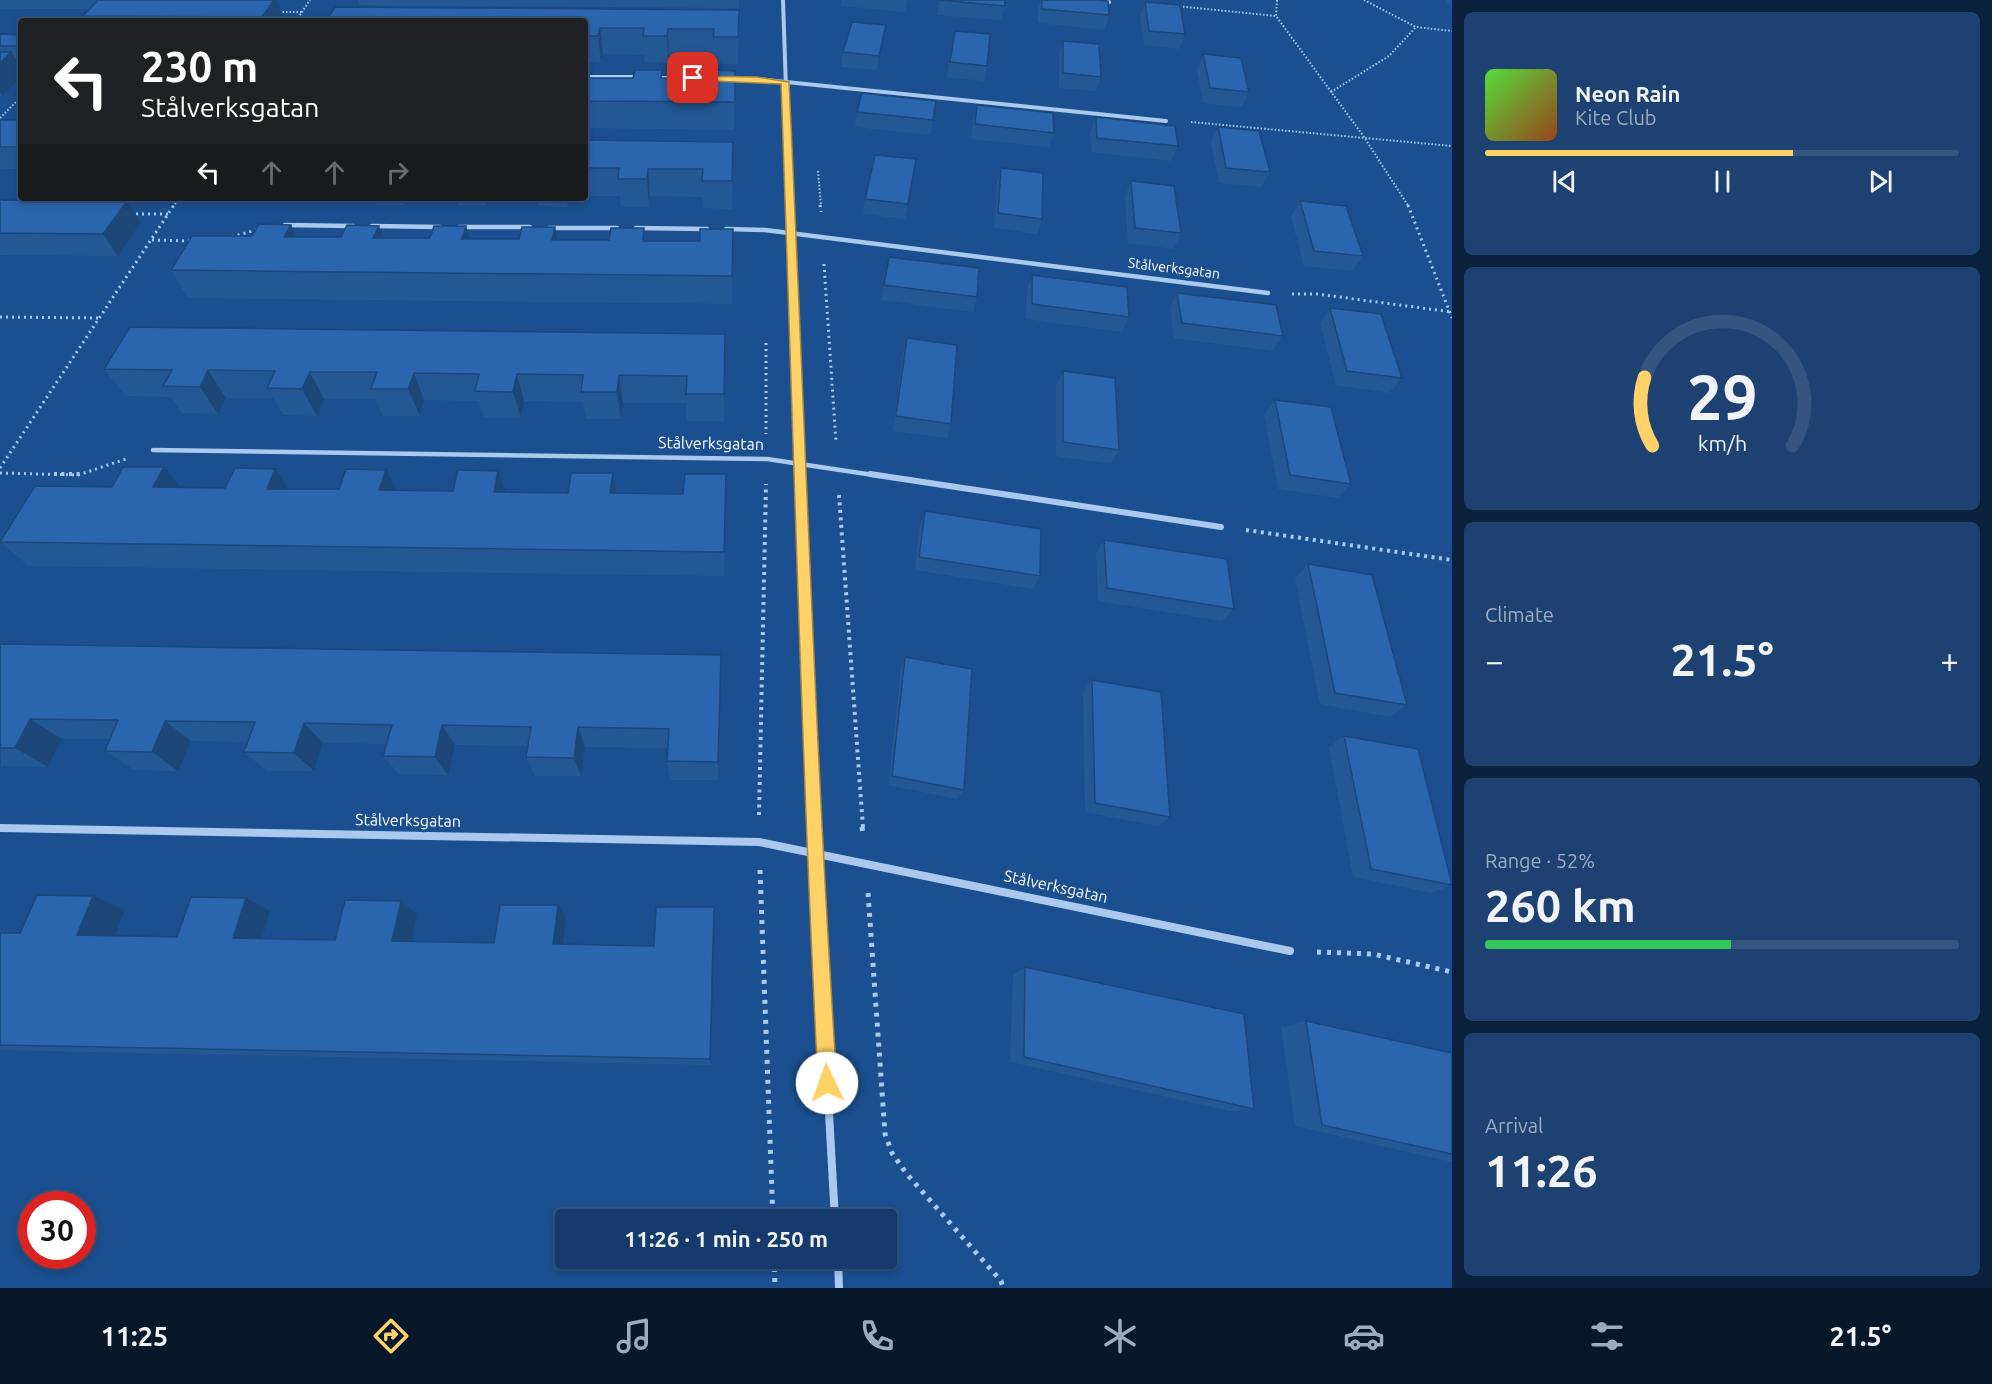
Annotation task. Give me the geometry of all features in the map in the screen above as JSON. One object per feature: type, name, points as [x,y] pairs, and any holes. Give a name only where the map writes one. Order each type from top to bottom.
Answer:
[{"type":"street","points":[[783,0],[814,855],[835,1209]]},
{"type":"street","points":[[1085,0],[1109,2]]},
{"type":"street","points":[[588,77],[642,77]]},
{"type":"street","points":[[654,78],[757,79],[1166,121]]},
{"type":"street","points":[[272,225],[354,226]]},
{"type":"street","name":"Stålverksgatan","points":[[366,226],[765,230],[1268,293]]},
{"type":"street","name":"Stålverksgatan","points":[[153,450],[767,459],[1221,527]]},
{"type":"street","name":"Stålverksgatan","points":[[0,828],[759,842],[1290,951]]},
{"type":"street","points":[[839,1269],[840,1288]]},
{"type":"path","points":[[298,18],[310,0]]},
{"type":"path","points":[[1276,0],[1276,16],[1364,137],[1409,207],[1452,318]]},
{"type":"path","points":[[1364,0],[1416,27],[1452,31]]},
{"type":"path","points":[[1172,6],[1276,16]]},
{"type":"path","points":[[278,12],[302,12]]},
{"type":"path","points":[[1331,92],[1383,59],[1410,38],[1416,27]]},
{"type":"path","points":[[0,118],[18,100]]},
{"type":"path","points":[[1166,121],[1452,146]]},
{"type":"path","points":[[818,167],[837,470],[885,1134],[892,1153],[906,1173],[1001,1281],[1003,1288]]},
{"type":"path","points":[[0,468],[177,201]]},
{"type":"path","points":[[124,214],[168,214]]},
{"type":"path","points":[[229,238],[272,225]]},
{"type":"path","points":[[151,240],[196,241]]},
{"type":"path","points":[[1268,293],[1317,294],[1451,312]]},
{"type":"path","points":[[0,317],[99,318]]},
{"type":"path","points":[[766,333],[767,459],[759,842],[772,1209]]},
{"type":"path","points":[[0,473],[78,475],[153,450]]},
{"type":"path","points":[[1221,527],[1452,560]]},
{"type":"path","points":[[1290,951],[1373,954],[1452,972]]},
{"type":"path","points":[[774,1269],[775,1288]]},
{"type":"building","points":[[98,0],[274,0],[262,17],[83,16]]},
{"type":"building","points":[[939,0],[1005,0],[1005,6]]},
{"type":"building","points":[[1042,0],[1108,1],[1109,15],[1042,9]]},
{"type":"building","points":[[1145,2],[1180,5],[1185,34],[1149,31]]},
{"type":"building","points":[[335,7],[739,10],[738,37],[713,37],[714,29],[668,29],[667,36],[643,36],[644,28],[600,28],[598,36],[588,36],[588,18],[328,18]]},
{"type":"building","points":[[852,22],[886,25],[879,56],[843,52]]},
{"type":"building","points":[[955,31],[990,34],[987,66],[950,62]]},
{"type":"building","points":[[0,34],[18,35],[18,46],[0,46]]},
{"type":"building","points":[[1063,41],[1099,44],[1101,77],[1063,73]]},
{"type":"building","points":[[0,52],[11,52],[0,63]]},
{"type":"building","points":[[1203,54],[1241,58],[1249,92],[1210,88]]},
{"type":"building","points":[[635,70],[662,70],[661,78],[708,79],[708,70],[735,71],[735,102],[588,101],[588,78],[633,78]]},
{"type":"building","points":[[862,93],[936,101],[933,120],[857,112]]},
{"type":"building","points":[[977,105],[1053,113],[1054,133],[975,124]]},
{"type":"building","points":[[1096,117],[1175,126],[1178,146],[1097,138]]},
{"type":"building","points":[[0,120],[18,120],[18,147],[0,147]]},
{"type":"building","points":[[1218,127],[1259,131],[1270,172],[1226,168]]},
{"type":"building","points":[[588,140],[733,142],[732,181],[702,181],[703,169],[648,169],[647,179],[618,179],[619,168],[588,168]]},
{"type":"building","points":[[875,155],[916,159],[908,204],[865,199]]},
{"type":"building","points":[[1001,168],[1043,173],[1042,219],[998,213]]},
{"type":"building","points":[[1131,181],[1174,186],[1181,233],[1135,228]]},
{"type":"building","points":[[0,200],[127,201],[103,234],[0,233]]},
{"type":"building","points":[[1300,201],[1346,206],[1363,256],[1314,251]]},
{"type":"building","points":[[259,224],[291,225],[284,237],[341,237],[347,225],[379,226],[373,238],[430,238],[434,226],[466,226],[462,239],[519,239],[522,227],[555,227],[552,240],[609,240],[611,228],[644,228],[643,241],[700,241],[700,229],[733,229],[732,276],[171,270],[192,236],[252,236]]},
{"type":"building","points":[[889,257],[979,268],[977,297],[884,285]]},
{"type":"building","points":[[1032,275],[1127,287],[1129,317],[1032,304]]},
{"type":"building","points":[[1177,293],[1276,305],[1283,336],[1182,323]]},
{"type":"building","points":[[1330,308],[1381,314],[1402,378],[1347,371]]},
{"type":"building","points":[[130,327],[725,334],[724,394],[686,394],[687,376],[619,375],[617,392],[581,392],[583,375],[517,374],[513,392],[475,391],[479,374],[414,373],[408,389],[371,389],[377,372],[310,372],[302,389],[267,388],[275,371],[208,370],[200,387],[163,386],[172,370],[104,369]]},
{"type":"building","points":[[907,338],[957,345],[951,424],[896,416]]},
{"type":"building","points":[[1063,371],[1115,378],[1119,450],[1063,442]]},
{"type":"building","points":[[1275,400],[1331,407],[1351,484],[1290,475]]},
{"type":"building","points":[[123,467],[164,467],[153,487],[225,488],[235,468],[275,469],[267,489],[339,489],[346,469],[386,470],[379,490],[453,491],[458,470],[498,471],[494,492],[568,493],[571,473],[613,473],[610,493],[683,494],[685,474],[726,474],[724,552],[0,542],[35,486],[112,487]]},
{"type":"building","points":[[925,511],[1041,529],[1040,576],[919,557]]},
{"type":"building","points":[[1104,540],[1227,559],[1234,609],[1107,588]]},
{"type":"building","points":[[1308,564],[1372,575],[1407,705],[1335,693]]},
{"type":"building","points":[[0,644],[721,655],[718,762],[667,761],[669,729],[578,727],[574,758],[526,757],[531,727],[442,725],[435,757],[383,756],[392,725],[304,723],[294,753],[244,752],[255,722],[165,721],[152,752],[105,751],[118,720],[30,719],[15,748],[0,748]]},
{"type":"building","points":[[905,657],[972,669],[964,790],[892,776]]},
{"type":"building","points":[[1092,680],[1161,692],[1170,817],[1095,803]]},
{"type":"building","points":[[1344,736],[1418,749],[1452,885],[1371,869]]},
{"type":"building","points":[[37,895],[93,896],[77,935],[177,937],[191,897],[246,898],[233,938],[335,940],[345,900],[401,901],[392,941],[494,943],[500,905],[558,905],[553,944],[654,946],[656,907],[714,907],[710,1059],[0,1045],[0,933],[20,933]]},
{"type":"building","points":[[1025,967],[1244,1014],[1254,1109],[1024,1057]]},
{"type":"building","points":[[1306,1021],[1452,1053],[1452,1154],[1322,1125]]},
{"type":"route","points":[[693,78],[785,82],[814,855],[827,1083]]}]
